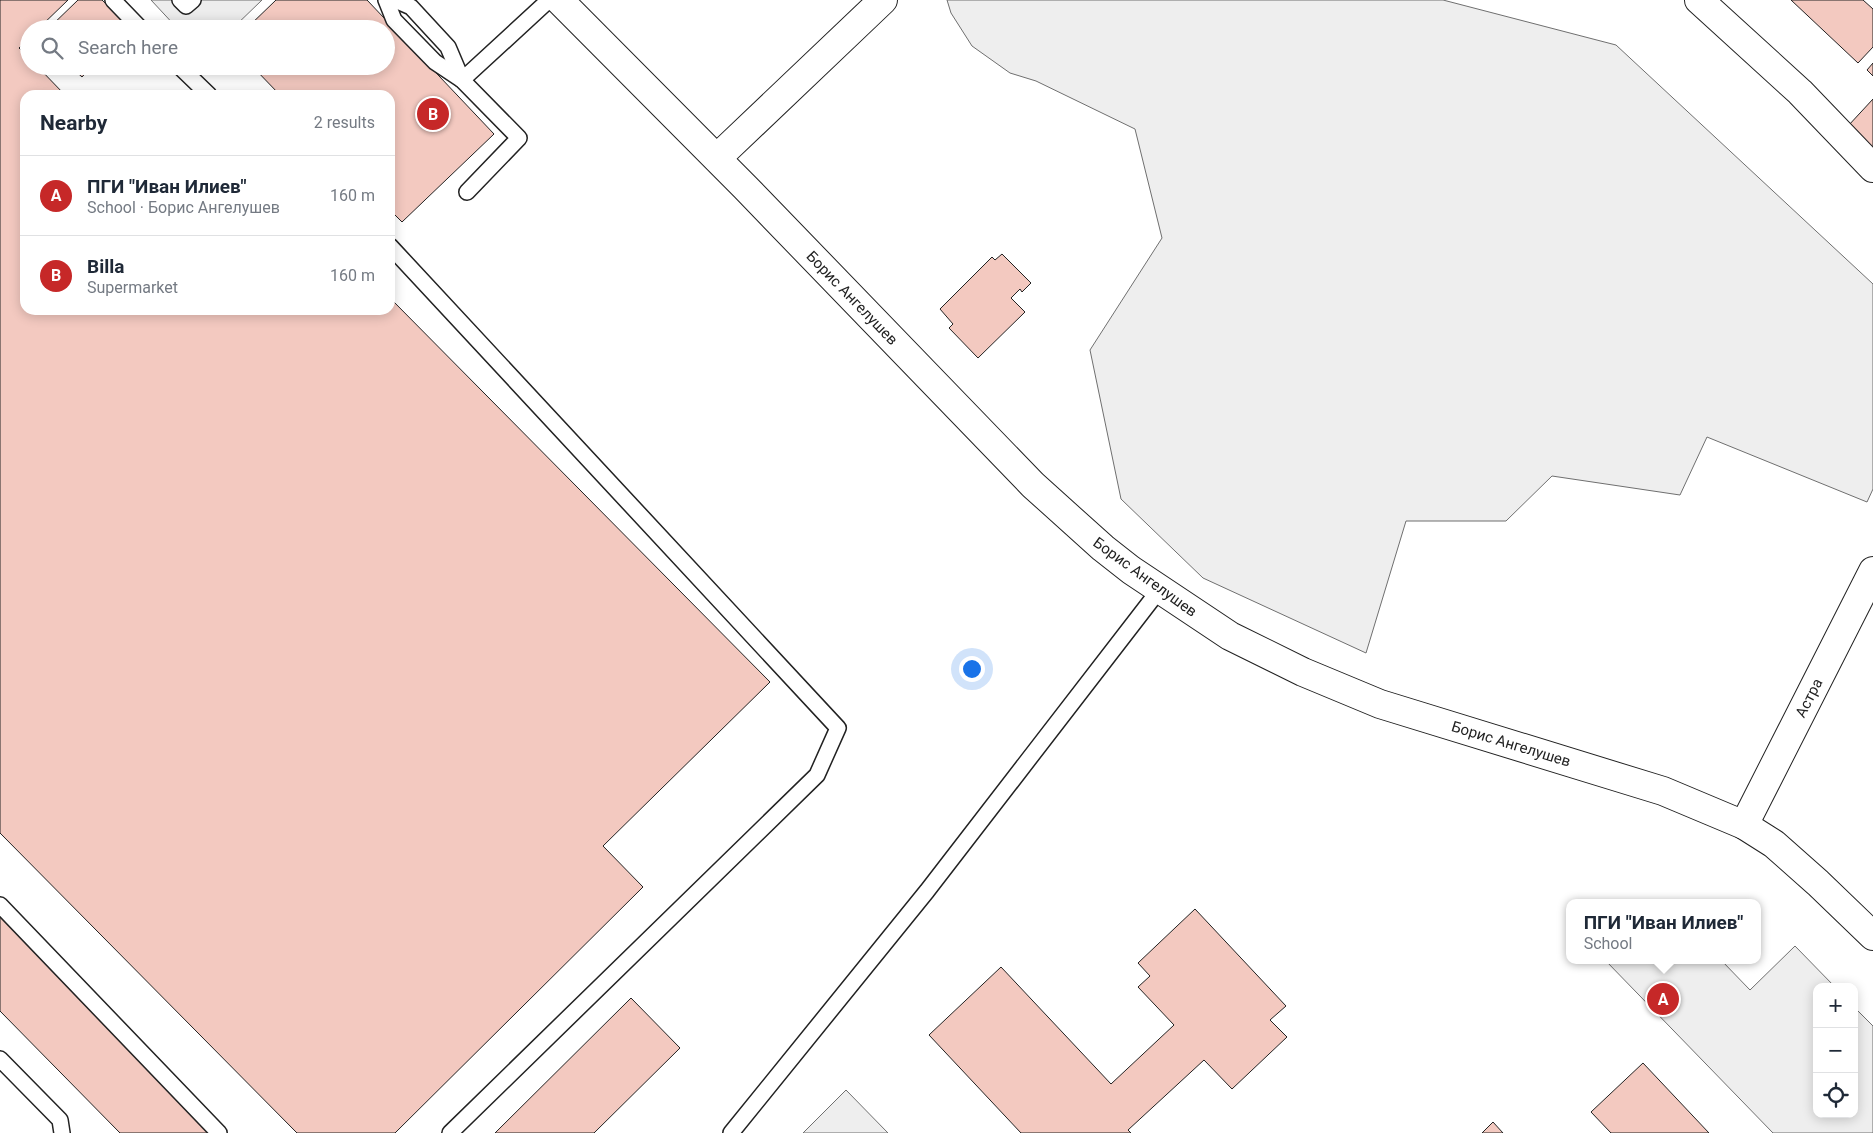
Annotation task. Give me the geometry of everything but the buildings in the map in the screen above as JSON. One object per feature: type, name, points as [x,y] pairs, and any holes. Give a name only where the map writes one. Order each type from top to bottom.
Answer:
[{"type":"street","name":"Борис Ангелушев","points":[[559,0],[717,158],[1033,485],[1103,548],[1131,570],[1230,636],[1303,672],[1380,704],[1663,792],[1744,825],[1774,844],[1873,936]]},
{"type":"street","points":[[717,158],[883,0]]},
{"type":"street","points":[[1699,0],[1800,92],[1873,168]]},
{"type":"street","name":"Астра","points":[[1744,825],[1873,571]]},
{"type":"lane","points":[[113,0],[132,20]]},
{"type":"lane","points":[[180,0],[186,6],[193,0]]},
{"type":"lane","points":[[386,0],[394,20]]},
{"type":"lane","points":[[395,0],[411,7],[448,46],[462,80]]},
{"type":"lane","points":[[462,80],[549,0]]},
{"type":"lane","points":[[395,21],[434,62],[462,80],[519,138],[468,192]]},
{"type":"lane","points":[[188,75],[203,90]]},
{"type":"lane","points":[[395,251],[838,728],[817,775],[450,1133]]},
{"type":"lane","points":[[731,1133],[927,891],[1160,589]]},
{"type":"lane","points":[[0,905],[219,1133]]},
{"type":"lane","points":[[0,1059],[60,1120],[62,1133]]},
{"type":"shaded area","points":[[151,0],[262,0],[241,20],[170,20]]},
{"type":"shaded area","points":[[947,0],[1443,0],[1616,45],[1873,284],[1873,489],[1867,502],[1707,437],[1680,495],[1552,476],[1506,521],[1406,521],[1366,653],[1203,578],[1121,499],[1090,350],[1162,238],[1135,129],[1036,81],[1010,73],[972,46],[951,13]]},
{"type":"shaded area","points":[[1795,946],[1831,983],[1813,983],[1813,1118],[1858,1118],[1858,1011],[1873,1026],[1873,1133],[1773,1133],[1609,964],[1725,964],[1750,990]]},
{"type":"shaded area","points":[[846,1090],[888,1133],[803,1133]]},
{"type":"place","name":"Billa","points":[[433,114]]},
{"type":"place","name":"ПГИ \"Иван Илиев\"","points":[[1663,999]]}]
